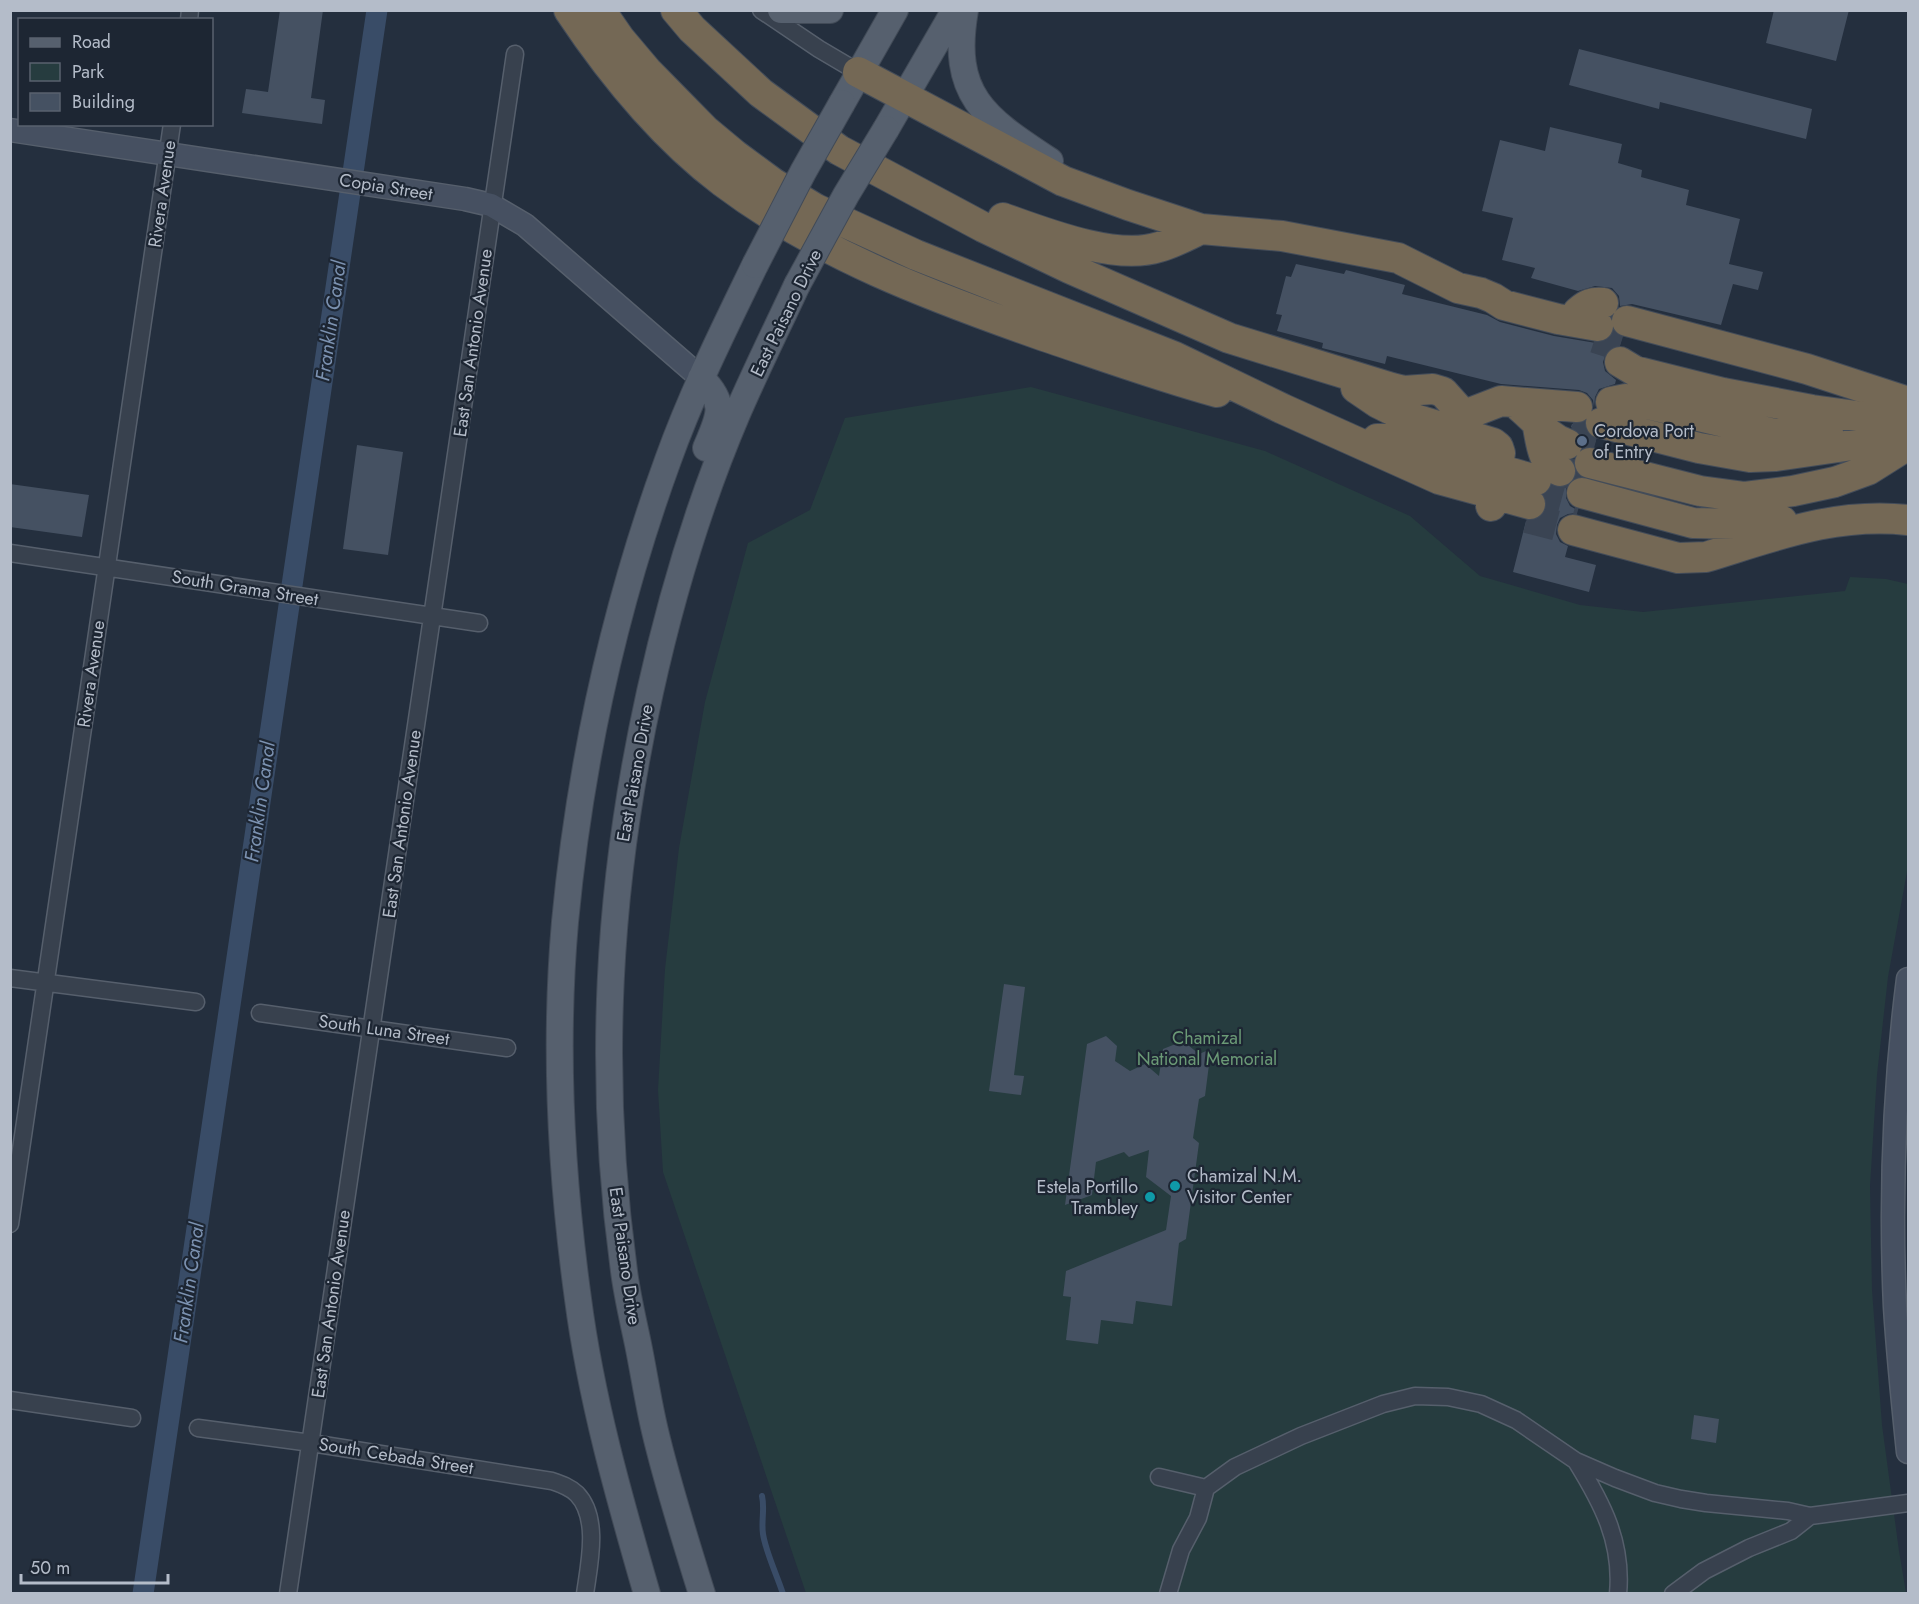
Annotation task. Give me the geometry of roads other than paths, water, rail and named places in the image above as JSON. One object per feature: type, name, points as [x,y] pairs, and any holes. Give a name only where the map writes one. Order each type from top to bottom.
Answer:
[{"type":"highway","points":[[568,10],[624,87],[681,145],[722,181],[790,228],[853,261],[972,311],[1168,379],[1283,409]]},
{"type":"highway","points":[[600,10],[620,39],[647,71],[705,130],[773,183],[816,209],[916,255],[1175,357],[1343,435],[1374,459],[1434,488],[1495,487],[1567,455],[1626,399],[1775,434],[1905,426]]},
{"type":"highway","points":[[676,10],[692,29],[761,93],[839,150],[1004,237],[1069,268],[1249,345],[1404,391],[1433,389],[1443,392],[1460,411],[1470,413],[1502,401],[1567,455],[1655,536],[1680,539],[1734,538],[1848,519]]},
{"type":"highway","points":[[858,72],[1063,181],[1128,205],[1202,229],[1282,236],[1398,258],[1458,288],[1481,293],[1504,305],[1605,326],[1738,335],[1836,366],[1905,426]]},
{"type":"highway","points":[[920,192],[1041,232],[1088,245],[1130,252],[1158,248],[1202,229]]},
{"type":"highway","points":[[1605,326],[1635,371],[1723,393],[1905,426]]},
{"type":"highway","points":[[1329,369],[1378,403],[1397,412],[1493,443],[1498,447],[1500,453],[1495,487]]},
{"type":"highway","points":[[1567,455],[1699,448],[1750,457],[1776,456],[1837,448],[1905,426]]},
{"type":"highway","points":[[1567,455],[1705,480],[1750,486],[1775,484],[1840,469],[1905,426]]},
{"type":"highway","points":[[1567,455],[1671,498],[1730,507],[1757,505],[1778,499],[1793,491],[1834,482],[1868,470],[1905,426]]},
{"type":"highway","points":[[1343,435],[1377,439],[1495,487]]},
{"type":"highway","points":[[1567,455],[1681,520],[1710,525],[1792,520],[1908,519]]},
{"type":"highway","points":[[1567,455],[1678,558],[1706,556],[1809,525]]},
{"type":"main road","points":[[781,10],[830,10]]},
{"type":"main road","points":[[647,1593],[620,1501],[596,1401],[578,1301],[564,1173],[561,994],[565,923],[573,852],[591,737],[610,649],[634,562],[668,458],[700,378],[803,172],[895,10]]},
{"type":"main road","name":"East Paisano Drive","points":[[702,1593],[671,1493],[654,1428],[624,1274],[615,1201],[609,1122],[608,1045],[614,914],[629,793],[664,632],[681,570],[706,495],[737,415],[797,285],[846,195],[955,10]]},
{"type":"main road","points":[[965,10],[961,32],[962,59],[966,80],[976,102],[991,119],[1095,192]]},
{"type":"main road","name":"Copia Street","points":[[10,130],[369,184],[491,205],[525,225],[700,378]]},
{"type":"main road","points":[[700,378],[717,397],[719,408],[716,425],[701,461],[706,495]]},
{"type":"main road","points":[[1908,979],[1894,1128],[1893,1217],[1897,1341],[1908,1452]]},
{"type":"street","points":[[761,10],[858,72]]},
{"type":"street","name":"East San Antonio Avenue","points":[[288,1593],[515,54]]},
{"type":"street","name":"Rivera Avenue","points":[[10,1224],[172,126]]},
{"type":"street","name":"South Grama Street","points":[[10,553],[479,623]]},
{"type":"street","points":[[10,978],[196,1002]]},
{"type":"street","name":"South Luna Street","points":[[260,1013],[507,1048]]},
{"type":"street","points":[[1168,1593],[1181,1550],[1198,1518],[1206,1488],[1235,1467],[1301,1436],[1383,1404],[1415,1396],[1448,1397],[1481,1404],[1516,1419],[1576,1461],[1635,1485],[1681,1499],[1788,1511],[1810,1516],[1908,1503]]},
{"type":"street","points":[[10,1400],[132,1418]]},
{"type":"street","name":"South Cebada Street","points":[[198,1428],[311,1443],[552,1481],[567,1486],[577,1494],[585,1506],[591,1532],[585,1593]]},
{"type":"street","points":[[1576,1461],[1606,1513],[1616,1545],[1618,1593]]},
{"type":"street","points":[[1159,1477],[1206,1488]]},
{"type":"street","points":[[1673,1593],[1704,1571],[1749,1548],[1791,1531],[1810,1516]]},
{"type":"waterway","name":"Franklin Canal","points":[[143,1594],[377,10]]},
{"type":"waterway","points":[[762,1496],[764,1541],[783,1594]]},
{"type":"tunnel","points":[[1595,338],[1620,346]]},
{"type":"tunnel","points":[[1571,430],[1597,437]]},
{"type":"tunnel","points":[[1560,471],[1586,478]]},
{"type":"tunnel","points":[[1533,490],[1580,503]]},
{"type":"tunnel","points":[[1527,518],[1573,530]]},
{"type":"place","name":"Cordova Port of Entry","points":[[1582,441]]},
{"type":"place","name":"Chamizal N.M. Visitor Center","points":[[1175,1186]]},
{"type":"place","name":"Estela Portillo Trambley","points":[[1150,1197]]},
{"type":"park label","name":"Chamizal National Memorial","points":[[1207,1048]]}]
